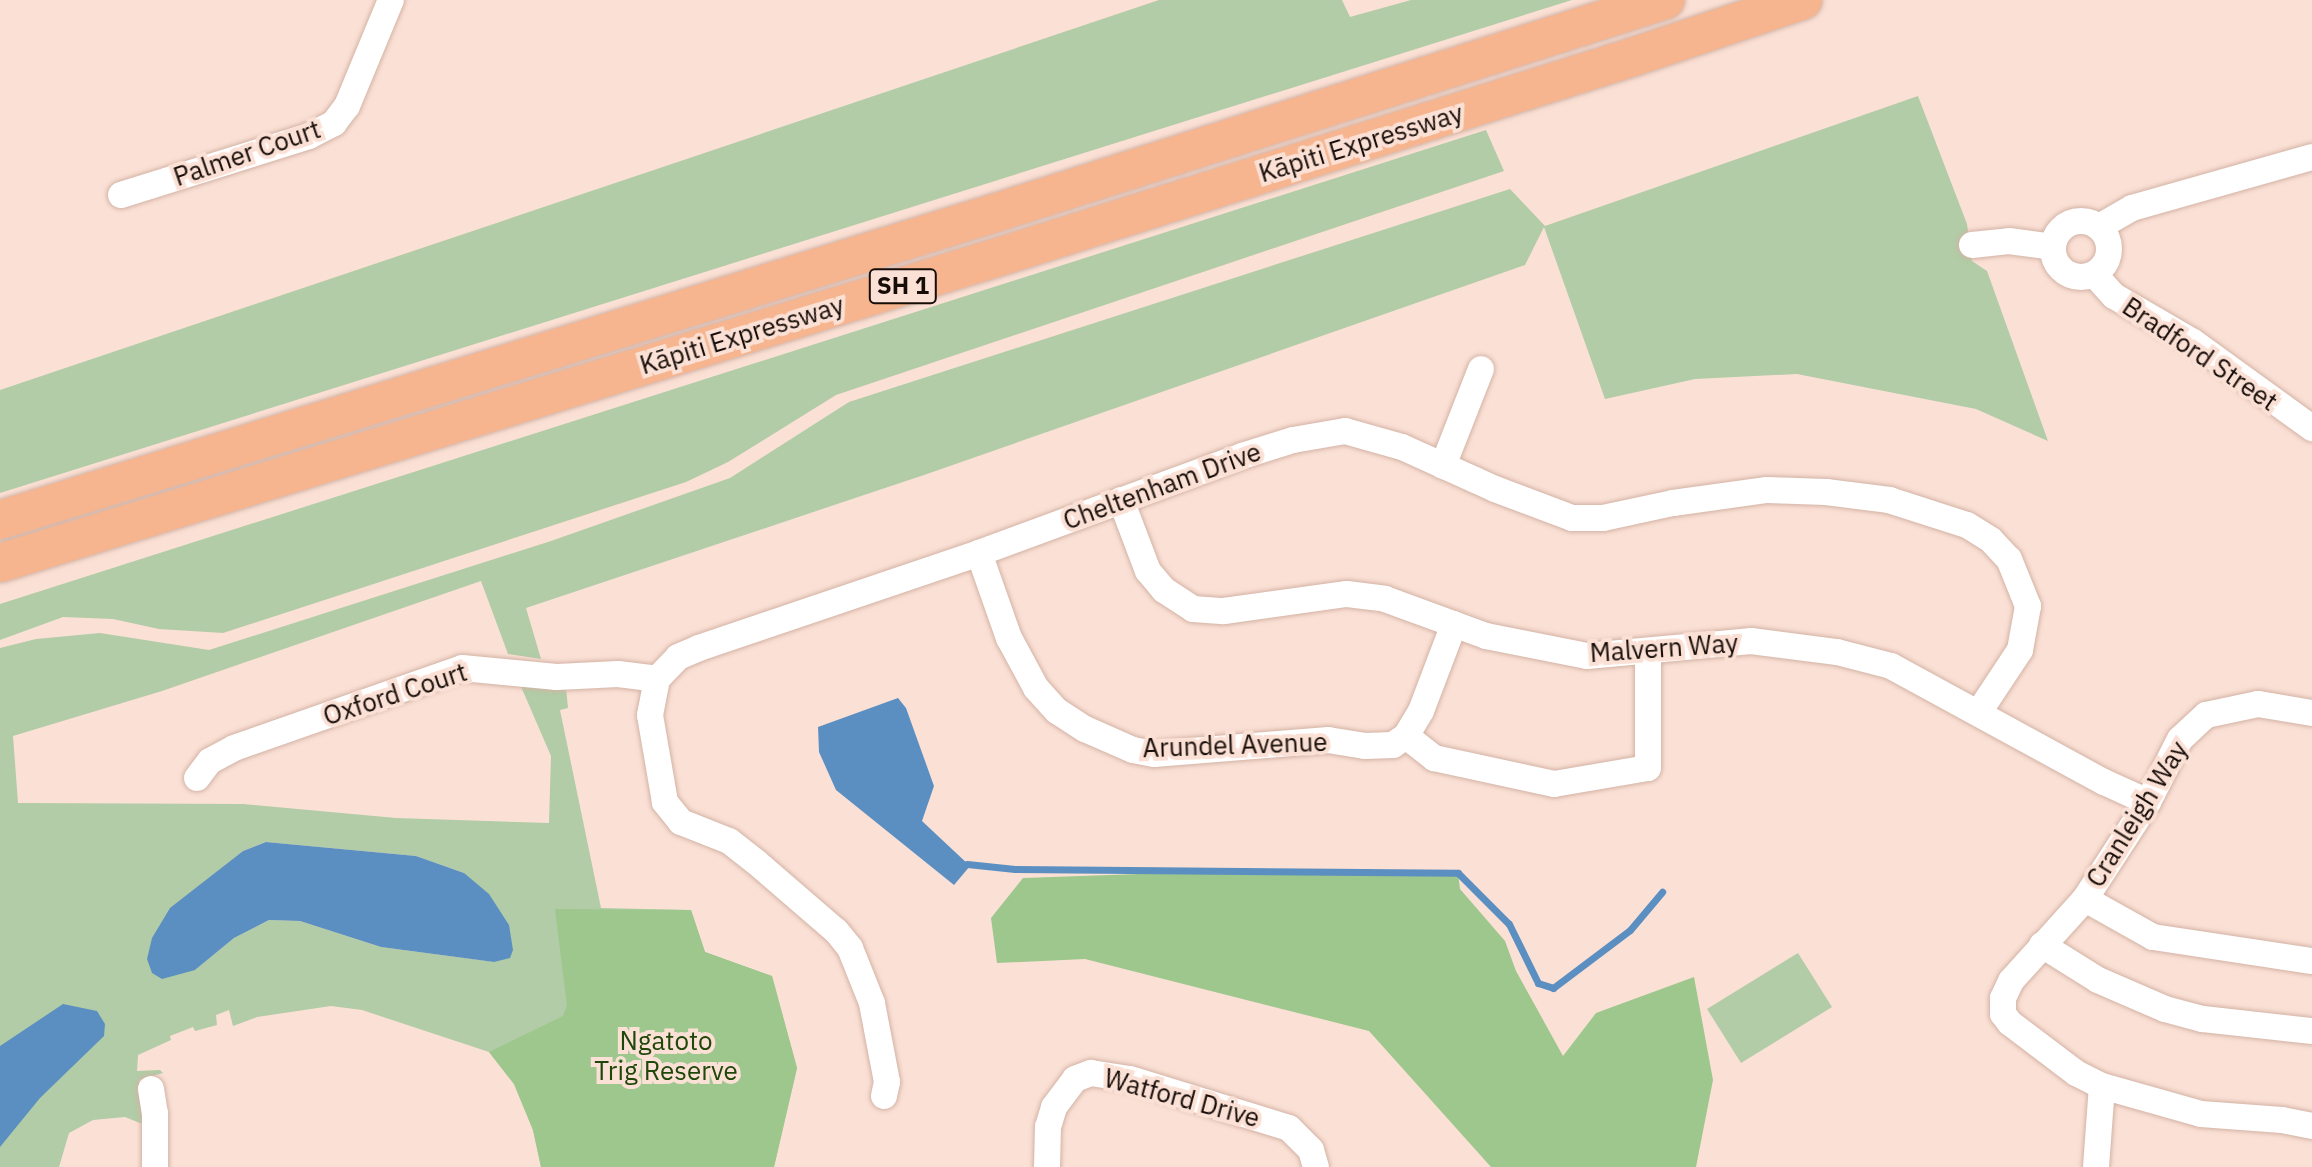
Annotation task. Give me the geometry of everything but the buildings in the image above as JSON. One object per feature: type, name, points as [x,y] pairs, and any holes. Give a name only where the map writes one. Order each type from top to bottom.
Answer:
[{"type":"highway","name":"Kāpiti Expressway","points":[[0,520],[983,216],[1665,0]]},
{"type":"highway","name":"Kāpiti Expressway","points":[[0,563],[1020,250],[1618,62],[1803,0]]},
{"type":"street","name":"Palmer Court","points":[[121,195],[309,136],[334,123],[347,106],[391,0]]},
{"type":"street","points":[[2099,227],[2132,208],[2312,157]]},
{"type":"street","points":[[1972,245],[2009,241],[2053,247],[2056,237],[2072,223],[2082,221],[2099,227],[2109,249],[2107,259],[2094,274]]},
{"type":"street","name":"Bradford Street","points":[[2053,247],[2054,257],[2066,272],[2075,276],[2094,274],[2114,296],[2193,342],[2312,428]]},
{"type":"street","points":[[1443,466],[1481,369]]},
{"type":"street","name":"Cheltenham Drive","points":[[657,679],[669,664],[688,652],[979,553],[1267,448],[1345,431],[1402,447],[1572,518],[1603,518],[1673,503],[1767,490],[1826,492],[1889,500],[1967,525],[1991,540],[2009,559],[2028,606],[2020,650],[1979,712]]},
{"type":"street","name":"Malvern Way","points":[[1121,500],[1148,571],[1164,590],[1193,609],[1224,611],[1347,594],[1385,599],[1497,638],[1587,656],[1751,641],[1837,652],[1891,666],[2090,775],[2148,802]]},
{"type":"street","name":"Arundel Avenue","points":[[979,553],[1009,638],[1036,688],[1057,711],[1085,729],[1133,750],[1182,753],[1328,740],[1365,746],[1393,745],[1406,736]]},
{"type":"street","points":[[1454,624],[1421,711],[1406,736],[1434,758],[1554,784],[1648,768],[1648,651]]},
{"type":"street","name":"Oxford Court","points":[[197,778],[210,761],[234,748],[462,668],[557,677],[618,674],[657,679]]},
{"type":"street","points":[[657,679],[650,715],[665,802],[681,822],[729,841],[756,862],[836,931],[850,948],[872,1003],[887,1082],[884,1096]]},
{"type":"street","name":"Cranleigh Way","points":[[2102,1086],[2076,1073],[2010,1023],[2003,1014],[2003,998],[2011,981],[2085,899],[2148,802],[2180,739],[2206,715],[2258,704],[2312,713]]},
{"type":"street","points":[[2085,899],[2153,937],[2312,961]]},
{"type":"street","points":[[2042,945],[2098,980],[2165,1009],[2203,1019],[2312,1031]]},
{"type":"street","name":"Watford Drive","points":[[1047,1167],[1048,1127],[1054,1107],[1075,1079],[1091,1073],[1143,1083],[1289,1128],[1311,1150],[1316,1167]]},
{"type":"street","points":[[2096,1167],[2102,1086],[2201,1114],[2282,1120],[2312,1126]]},
{"type":"street","points":[[151,1089],[155,1113],[155,1167]]},
{"type":"green space","points":[[1159,0],[1342,0],[1350,17],[1411,0],[1572,0],[0,493],[0,390]]},
{"type":"green space","points":[[1918,96],[1967,224],[1972,261],[1987,271],[2048,441],[1976,409],[1797,374],[1695,379],[1605,399],[1544,227],[1525,265],[924,475],[526,608],[541,659],[508,654],[481,581],[162,691],[13,736],[18,803],[243,804],[396,818],[549,823],[551,756],[519,682],[566,688],[568,708],[560,710],[601,908],[691,910],[705,952],[772,976],[797,1068],[774,1167],[541,1167],[533,1130],[514,1084],[489,1052],[362,1010],[331,1006],[257,1017],[233,1026],[229,1010],[216,1015],[217,1025],[195,1031],[193,1027],[170,1036],[171,1040],[138,1055],[137,1071],[160,1070],[163,1073],[139,1080],[150,1127],[125,1117],[93,1120],[69,1133],[59,1167],[0,1167],[0,648],[36,639],[100,633],[209,650],[551,541],[730,478],[849,402],[1510,189],[1545,226]],"holes":[[[266,842],[416,856],[464,873],[495,962],[381,947],[300,921],[269,920],[234,938],[195,970],[171,908],[243,851]]]},
{"type":"green space","points":[[1486,130],[1504,171],[836,395],[728,462],[686,482],[223,633],[159,629],[113,619],[63,617],[0,640],[0,604]]},
{"type":"green space","points":[[1226,871],[1458,873],[1460,889],[1505,941],[1516,971],[1563,1056],[1596,1013],[1694,977],[1713,1080],[1696,1167],[1491,1167],[1369,1031],[1085,959],[997,963],[991,918],[1023,878]]},
{"type":"green space","name":"Ngatoto Trig Reserve","points":[[555,909],[691,910],[705,952],[772,976],[797,1068],[774,1167],[541,1167],[533,1130],[514,1084],[489,1052],[563,1016],[567,1006]]},
{"type":"green space","points":[[1798,953],[1832,1007],[1741,1063],[1707,1009]]},
{"type":"water","points":[[898,698],[906,708],[934,786],[922,821],[970,866],[954,885],[836,790],[819,752],[818,727]]},
{"type":"water","points":[[266,842],[416,856],[464,873],[489,894],[509,925],[513,950],[510,958],[494,962],[381,947],[300,921],[269,920],[234,938],[195,970],[162,979],[152,973],[147,959],[152,938],[170,908],[243,851]]},
{"type":"water","points":[[63,1004],[97,1011],[105,1024],[104,1036],[40,1098],[0,1147],[0,1046]]},
{"type":"waterway","points":[[967,864],[1015,869],[1458,873],[1509,924],[1538,983],[1553,988],[1630,930],[1662,892]]}]
